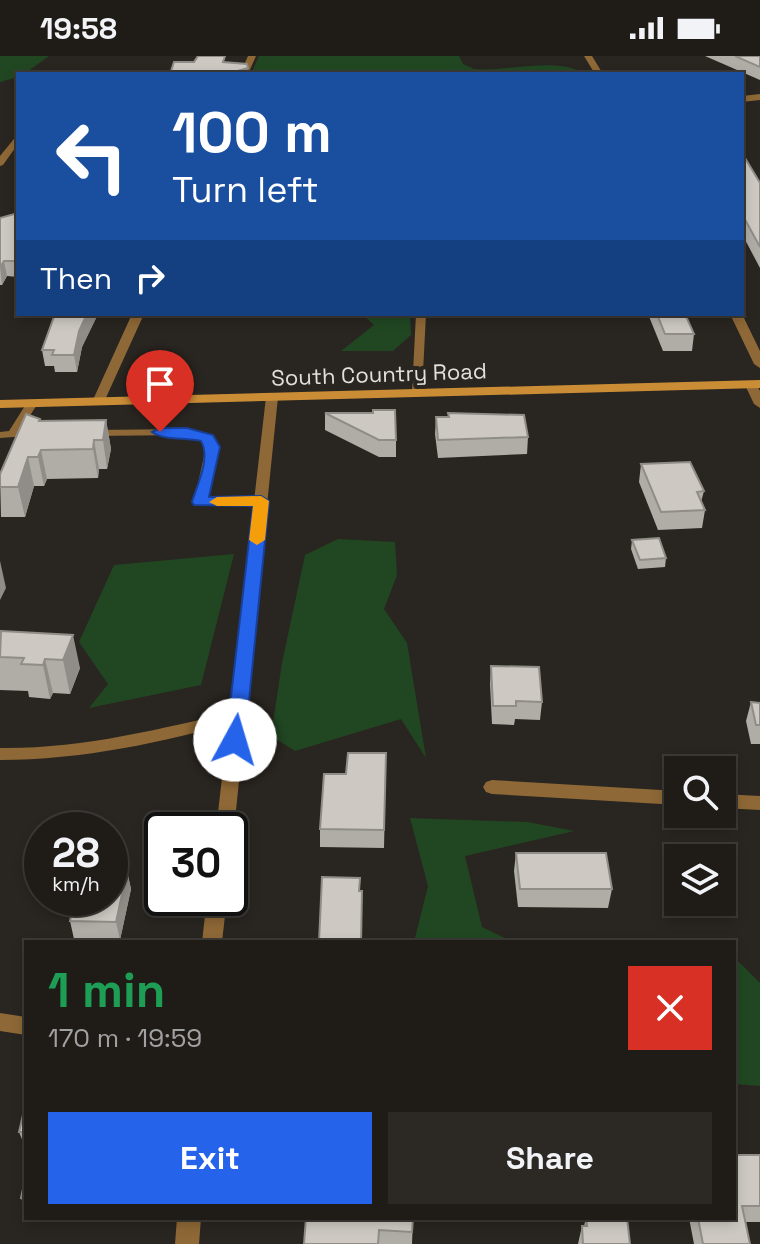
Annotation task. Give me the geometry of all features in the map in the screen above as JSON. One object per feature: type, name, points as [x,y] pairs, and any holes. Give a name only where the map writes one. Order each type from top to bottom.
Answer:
[{"type":"main road","name":"South Country Road","points":[[0,404],[756,384]]},
{"type":"street","points":[[0,163],[16,140]]},
{"type":"street","points":[[98,402],[137,316]]},
{"type":"street","points":[[737,316],[760,364]]},
{"type":"street","points":[[756,384],[760,404]]},
{"type":"street","points":[[227,812],[272,397]]},
{"type":"street","points":[[492,787],[664,797]]},
{"type":"street","points":[[736,802],[760,803]]},
{"type":"street","points":[[212,940],[215,916]]},
{"type":"street","points":[[0,1022],[24,1026]]},
{"type":"street","points":[[187,1244],[189,1220]]},
{"type":"lane","points":[[417,392],[421,316]]},
{"type":"lane","points":[[12,437],[32,403]]},
{"type":"lane","points":[[81,433],[187,432],[207,438],[212,447],[210,470],[200,502],[261,501]]},
{"type":"lane","points":[[12,437],[50,433]]},
{"type":"lane","points":[[0,754],[31,756],[105,746],[238,716]]},
{"type":"green space","points":[[0,56],[49,56],[27,72],[16,72],[16,78],[0,82]]},
{"type":"green space","points":[[259,56],[459,56],[463,64],[474,69],[546,65],[581,72],[252,72]]},
{"type":"green space","points":[[364,316],[410,316],[411,335],[393,351],[341,351],[374,325]]},
{"type":"green space","points":[[338,539],[395,542],[397,575],[384,609],[407,643],[426,758],[401,719],[295,751],[271,736],[282,663],[305,555]]},
{"type":"green space","points":[[234,554],[201,685],[89,708],[108,684],[79,642],[114,565]]},
{"type":"green space","points":[[410,818],[528,822],[574,831],[465,856],[482,927],[509,940],[414,940],[428,886]]},
{"type":"green space","points":[[736,959],[760,983],[760,1086],[736,1084]]},
{"type":"building","points":[[198,56],[225,56],[223,62],[247,64],[248,68],[234,72],[171,72],[174,62],[194,62]]},
{"type":"building","points":[[735,56],[760,56],[760,67]]},
{"type":"building","points":[[744,158],[760,183],[760,247],[744,218]]},
{"type":"building","points":[[16,214],[16,261],[4,261],[0,267],[0,218]]},
{"type":"building","points":[[54,316],[86,316],[74,355],[52,355],[54,350],[42,350]]},
{"type":"building","points":[[658,316],[686,316],[694,334],[665,334]]},
{"type":"building","points":[[373,410],[395,410],[396,440],[379,440],[325,413],[373,413]]},
{"type":"building","points":[[448,413],[524,415],[528,437],[438,440],[436,417],[449,417]]},
{"type":"building","points":[[26,414],[39,421],[106,420],[103,440],[94,440],[93,449],[41,450],[38,457],[28,457],[18,487],[0,487],[0,474]]},
{"type":"building","points":[[690,462],[704,491],[697,492],[705,510],[661,512],[641,464]]},
{"type":"building","points":[[659,538],[666,558],[640,560],[632,540]]},
{"type":"building","points":[[1,631],[73,635],[63,660],[45,659],[43,665],[21,664],[24,658],[0,657]]},
{"type":"building","points":[[491,666],[539,667],[542,702],[516,701],[516,706],[493,706]]},
{"type":"building","points":[[751,702],[760,703],[760,725],[756,725]]},
{"type":"building","points":[[348,753],[386,753],[384,830],[320,829],[324,774],[346,774]]},
{"type":"building","points":[[516,853],[606,853],[612,889],[520,889]]},
{"type":"building","points":[[322,877],[360,878],[361,940],[319,940]]},
{"type":"building","points":[[71,916],[117,916],[116,922],[70,921]]},
{"type":"building","points":[[24,1111],[24,1132],[19,1132]]},
{"type":"building","points":[[736,1155],[760,1155],[760,1206],[742,1206],[750,1244],[703,1244],[698,1220],[736,1220]]},
{"type":"building","points":[[306,1220],[413,1220],[412,1232],[379,1230],[378,1244],[304,1244]]},
{"type":"building","points":[[586,1220],[627,1220],[630,1244],[583,1244],[582,1226],[587,1226]]},
{"type":"slow traffic","points":[[217,502],[261,501],[257,540]]},
{"type":"route","points":[[160,432],[187,432],[207,438],[212,447],[210,470],[200,502],[261,501],[235,740]]}]
